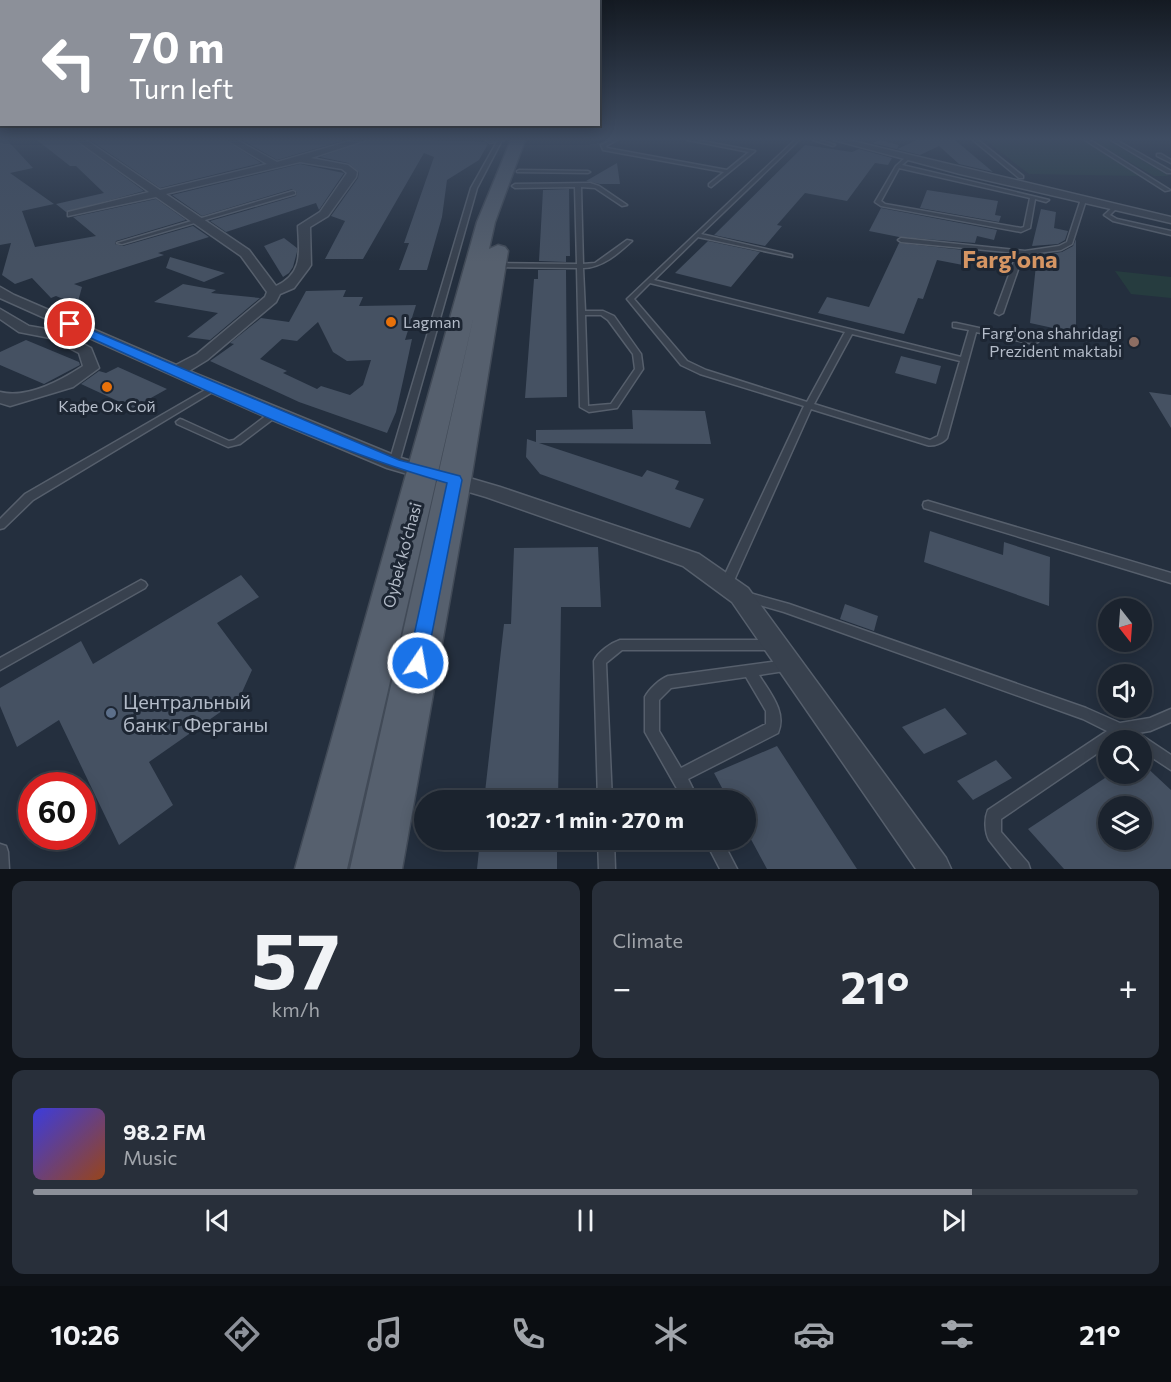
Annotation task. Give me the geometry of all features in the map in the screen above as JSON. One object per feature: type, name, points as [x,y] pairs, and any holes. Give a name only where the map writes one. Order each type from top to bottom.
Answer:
[{"type":"main road","name":"Oybek ko‘chasi","points":[[321,869],[486,222],[509,181]]},
{"type":"main road","name":"Oybek ko‘chasi","points":[[376,869],[424,472],[495,265],[513,181]]},
{"type":"street","points":[[140,181],[245,253],[274,292]]},
{"type":"street","points":[[72,214],[211,181]]},
{"type":"street","points":[[177,371],[202,357],[271,298],[274,292],[289,285],[305,265],[304,226],[324,214],[346,181]]},
{"type":"street","points":[[1002,181],[1171,220]]},
{"type":"street","points":[[0,291],[9,298],[274,414],[424,472],[691,560],[733,590],[935,869]]},
{"type":"street","points":[[0,313],[24,329],[52,334],[86,351],[91,368],[67,384],[10,401],[0,398]]},
{"type":"street","points":[[52,334],[70,324]]},
{"type":"lane","points":[[424,472],[474,188],[478,181]]},
{"type":"lane","points":[[561,181],[578,186],[597,187],[624,205]]},
{"type":"lane","points":[[711,185],[716,181]]},
{"type":"lane","points":[[754,181],[630,299],[684,363],[703,372],[930,443],[942,438],[973,329]]},
{"type":"lane","points":[[890,181],[878,202],[892,208],[1021,230],[1027,228],[1033,197]]},
{"type":"lane","points":[[961,181],[1046,200]]},
{"type":"lane","points":[[1152,181],[1167,190]]},
{"type":"lane","points":[[578,186],[584,407],[589,409],[614,406],[639,369],[637,354],[612,318],[603,313],[582,313]]},
{"type":"lane","points":[[120,243],[293,193]]},
{"type":"lane","points":[[902,240],[1023,252],[1060,248],[1070,243],[1083,200]]},
{"type":"lane","points":[[1115,207],[1107,215],[1115,220],[1171,233]]},
{"type":"lane","points":[[697,235],[790,256]]},
{"type":"lane","points":[[495,265],[597,264],[629,241]]},
{"type":"lane","points":[[999,313],[1020,253],[1023,252]]},
{"type":"lane","points":[[649,281],[964,360]]},
{"type":"lane","points":[[956,325],[1034,342]]},
{"type":"lane","points":[[850,331],[808,406],[733,590],[1086,714],[1120,730],[1150,724],[1171,715]]},
{"type":"lane","points":[[0,525],[29,497],[215,388]]},
{"type":"lane","points":[[180,422],[228,444],[237,442],[274,414]]},
{"type":"lane","points":[[928,506],[1171,578]]},
{"type":"lane","points":[[0,664],[141,585]]},
{"type":"lane","points":[[605,790],[600,661],[620,645],[775,645]]},
{"type":"lane","points":[[686,790],[652,732],[652,697],[668,682],[789,665]]},
{"type":"lane","points":[[679,776],[773,728],[773,710],[749,670]]},
{"type":"lane","points":[[1022,869],[994,835],[993,815],[1098,745]]},
{"type":"lane","points":[[1152,750],[1171,763]]},
{"type":"lane","points":[[607,850],[608,869]]},
{"type":"lane","points":[[719,850],[729,869]]},
{"type":"lane","points":[[0,852],[1,869]]},
{"type":"green space","points":[[1115,271],[1171,277],[1171,298],[1131,294]]},
{"type":"building","points":[[0,181],[21,181],[54,204],[22,211],[35,247],[96,236],[73,217],[156,199],[186,220],[116,241],[115,244],[123,246],[193,226],[209,237],[158,253],[164,255],[74,284],[82,287],[77,305],[56,296],[51,298],[32,278],[15,284],[2,275],[11,243],[0,245]]},
{"type":"building","points":[[91,181],[130,181],[144,191],[66,212],[56,204],[104,193]]},
{"type":"building","points":[[149,181],[190,181],[160,188]]},
{"type":"building","points":[[232,181],[339,181],[319,210],[316,203],[226,232],[210,221],[296,196],[297,192],[292,189],[202,216],[172,195]]},
{"type":"building","points":[[356,181],[408,181],[363,259],[325,259],[345,221],[331,216]]},
{"type":"building","points":[[426,181],[447,181],[442,217],[427,270],[399,270],[409,243],[404,243]]},
{"type":"building","points":[[586,181],[620,181],[620,184],[600,184]]},
{"type":"building","points":[[769,181],[862,181],[847,201],[805,193],[777,225],[782,226],[765,246],[714,235]]},
{"type":"building","points":[[569,189],[570,256],[566,256],[566,262],[539,261],[543,190]]},
{"type":"building","points":[[927,190],[998,201],[995,215],[1001,216],[999,222],[920,208]]},
{"type":"building","points":[[881,208],[997,230],[994,240],[977,236],[975,243],[899,237],[869,231]]},
{"type":"building","points":[[1041,209],[1056,212],[1054,228],[1068,231],[1065,240],[1058,244],[1032,246]]},
{"type":"building","points":[[284,238],[297,248],[297,252],[293,267],[283,277],[264,246]]},
{"type":"building","points":[[1076,239],[1076,333],[1030,323],[1037,255],[1062,252],[1073,246]]},
{"type":"building","points":[[708,241],[760,252],[731,287],[675,273]]},
{"type":"building","points":[[899,243],[973,251],[968,266],[937,260],[923,299],[918,298],[904,334],[818,313],[827,297],[869,307]]},
{"type":"building","points":[[170,257],[225,273],[204,282],[166,268]]},
{"type":"building","points":[[538,270],[566,270],[567,397],[525,398],[534,279],[538,279]]},
{"type":"building","points":[[183,284],[216,290],[211,293],[260,298],[210,340],[187,337],[218,313],[154,302]]},
{"type":"building","points":[[346,290],[343,297],[363,297],[359,306],[416,305],[405,340],[412,339],[396,412],[387,433],[299,402],[210,361],[234,344],[230,343],[261,318],[289,322],[306,291]],"holes":[[[318,322],[333,352],[347,361],[371,360],[363,385],[350,395],[321,386],[317,389],[283,373],[287,371],[260,359],[282,339],[297,341]]]},
{"type":"building","points":[[26,340],[79,362],[80,365],[44,384],[0,365],[0,352]]},
{"type":"building","points":[[901,356],[941,366],[936,384],[895,373]]},
{"type":"building","points":[[118,367],[167,389],[133,408],[81,384],[99,371],[106,373]]},
{"type":"building","points":[[1149,392],[1171,395],[1171,428]]},
{"type":"building","points":[[632,410],[705,411],[711,444],[539,443],[642,477],[647,470],[679,481],[675,489],[704,499],[690,528],[540,474],[526,457],[527,439],[536,442],[536,430],[633,429]]},
{"type":"building","points":[[930,531],[1003,555],[1004,542],[1050,557],[1049,606],[924,562]]},
{"type":"building","points":[[598,547],[601,607],[561,607],[558,790],[485,790],[504,624],[511,624],[514,548]]},
{"type":"building","name":"Центральный банк г Ферганы","points":[[241,575],[259,597],[217,623],[252,670],[239,699],[149,762],[173,805],[119,845],[96,797],[96,772],[84,772],[59,720],[17,747],[0,706],[0,688],[81,641],[93,664]]},
{"type":"building","points":[[845,604],[878,616],[874,631],[840,619]]},
{"type":"building","points":[[945,708],[967,734],[924,754],[902,727]]},
{"type":"building","points":[[777,746],[857,869],[767,869],[756,849],[756,790],[723,790],[714,773]]},
{"type":"building","points":[[996,760],[1012,778],[973,800],[957,781]]},
{"type":"building","points":[[1152,772],[1171,790],[1171,869],[1064,869],[1028,829],[1098,783],[1152,784]]},
{"type":"building","points":[[479,850],[557,850],[557,869],[477,869]]},
{"type":"place","name":"Lagman","points":[[391,322]]},
{"type":"place","name":"Farg'ona shahridagi Prezident maktabi","points":[[1134,342]]},
{"type":"place","name":"Кафе Ок Сой","points":[[107,387]]},
{"type":"place","name":"Центральный банк г Ферганы","points":[[111,713]]},
{"type":"district","name":"Farg'ona","points":[[1010,260]]},
{"type":"route","points":[[70,324],[274,414],[394,463],[455,480],[418,663]]}]
